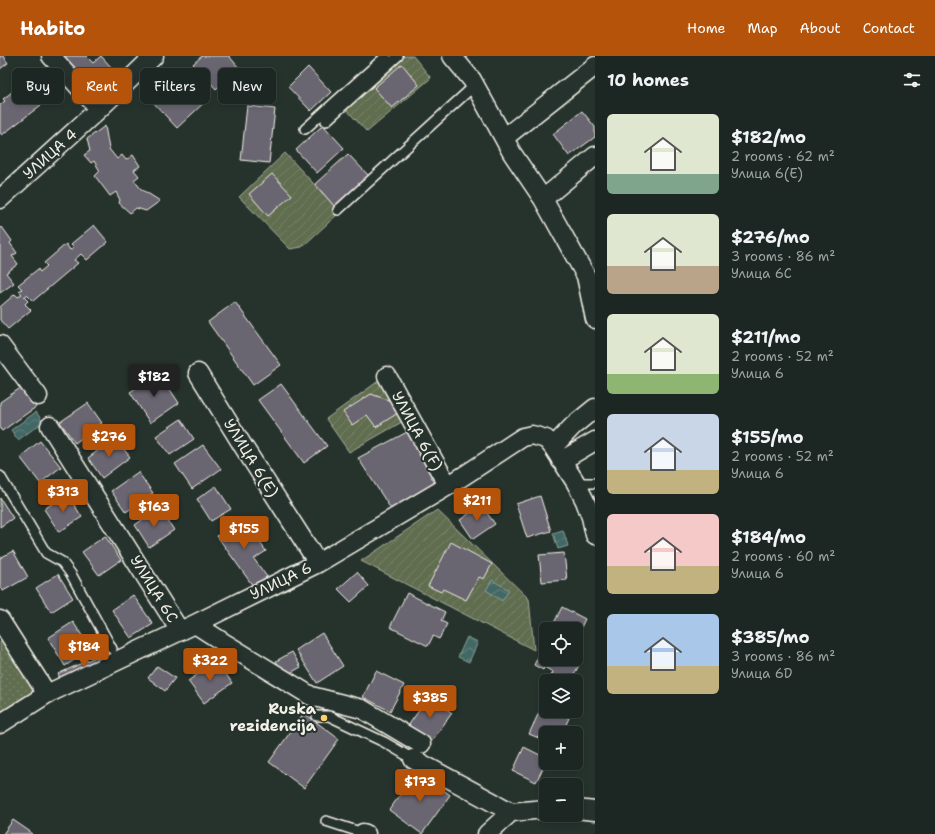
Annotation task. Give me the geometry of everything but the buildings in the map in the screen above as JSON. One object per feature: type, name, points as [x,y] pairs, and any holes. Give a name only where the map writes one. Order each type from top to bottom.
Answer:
[{"type":"street","points":[[51,56],[99,109]]},
{"type":"street","name":"УЛИЦА 4","points":[[0,199],[99,109],[154,56]]},
{"type":"street","points":[[452,56],[472,80],[512,154],[543,199],[586,276],[595,316]]},
{"type":"street","points":[[504,138],[595,66]]},
{"type":"street","points":[[543,199],[595,156]]},
{"type":"street","points":[[0,345],[38,396]]},
{"type":"street","name":"УЛИЦА 6(E)","points":[[198,373],[318,563]]},
{"type":"street","name":"УЛИЦА 6(F)","points":[[389,386],[448,486]]},
{"type":"street","points":[[557,454],[573,426],[595,408]]},
{"type":"street","name":"УЛИЦА 6C","points":[[50,426],[187,627]]},
{"type":"street","name":"УЛИЦА 6","points":[[0,724],[47,694],[318,563],[448,486],[523,437],[532,436],[546,439],[557,454]]},
{"type":"street","points":[[557,454],[595,441]]},
{"type":"street","points":[[557,454],[576,484],[587,506],[595,535]]},
{"type":"street","points":[[0,620],[47,694]]},
{"type":"street","points":[[187,627],[226,644],[311,696],[362,709],[417,751],[511,812]]},
{"type":"street","points":[[487,834],[511,812],[539,810]]},
{"type":"street","points":[[583,810],[595,811]]},
{"type":"lane","points":[[305,129],[386,56]]},
{"type":"lane","points":[[326,120],[398,56]]},
{"type":"lane","points":[[338,210],[475,85]]},
{"type":"lane","points":[[0,476],[46,553],[62,562],[71,574],[112,649]]},
{"type":"lane","points":[[576,484],[595,483]]},
{"type":"lane","points":[[318,716],[329,716],[384,742],[417,751]]},
{"type":"lane","points":[[326,821],[365,833]]},
{"type":"green space","points":[[405,56],[413,56],[431,78],[367,132],[344,107]]},
{"type":"green space","points":[[285,153],[340,212],[302,247],[290,249],[239,197]]},
{"type":"green space","points":[[384,377],[407,419],[349,452],[326,419]]},
{"type":"green space","points":[[437,510],[529,599],[534,650],[361,561]]},
{"type":"green space","points":[[5,639],[34,687],[32,693],[0,716],[0,642]]},
{"type":"water","points":[[36,412],[43,422],[18,440],[11,430]]},
{"type":"water","points":[[563,530],[568,546],[558,549],[553,533]]},
{"type":"water","points":[[492,580],[509,590],[502,601],[486,590]]},
{"type":"water","points":[[467,637],[478,642],[469,662],[458,657]]},
{"type":"place","name":"Ruska rezidencija","points":[[324,718]]}]
